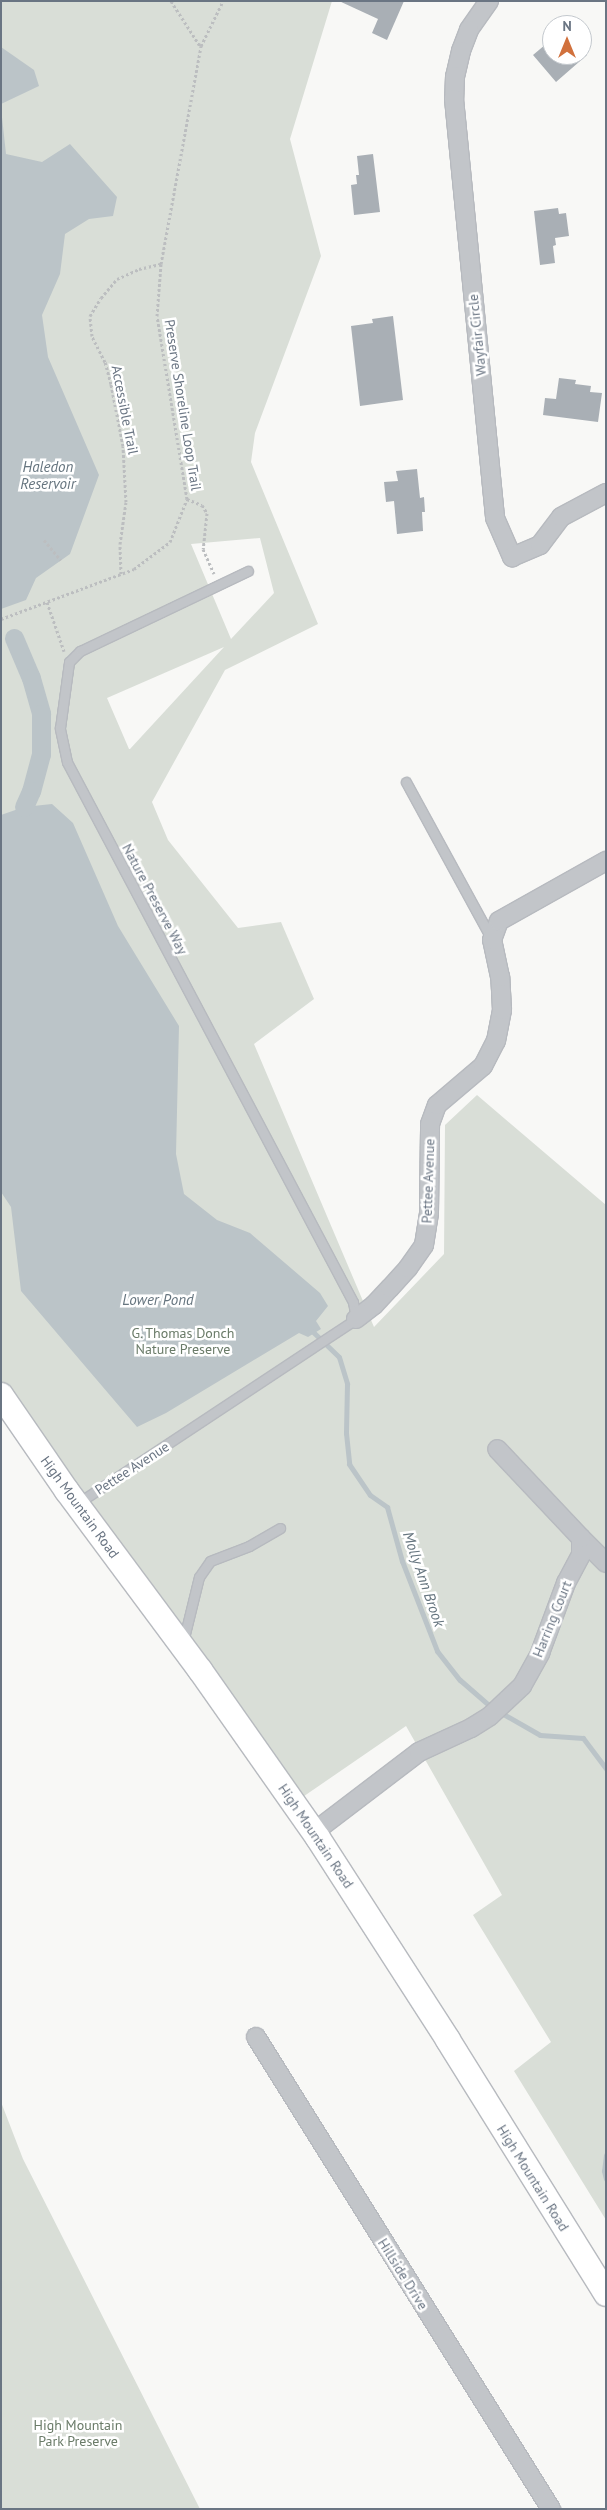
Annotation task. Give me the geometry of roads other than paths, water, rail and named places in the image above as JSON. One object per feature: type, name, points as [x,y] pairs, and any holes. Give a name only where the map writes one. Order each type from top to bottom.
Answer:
[{"type":"main road","name":"High Mountain Road","points":[[1,1395],[77,1504],[182,1645],[314,1832],[443,2032],[606,2294]]},
{"type":"street","name":"Wayfair Circle","points":[[490,1],[469,30],[461,51],[455,76],[454,99],[495,518],[512,557],[540,544],[561,517],[606,493]]},
{"type":"street","points":[[492,940],[499,921],[606,861]]},
{"type":"street","name":"Pettee Avenue","points":[[356,1319],[374,1305],[390,1288],[408,1268],[424,1244],[429,1212],[430,1124],[438,1105],[483,1066],[496,1041],[502,1010],[500,977],[492,940]]},
{"type":"street","points":[[497,1449],[606,1563]]},
{"type":"street","name":"Harring Court","points":[[314,1832],[419,1752],[471,1728],[496,1710],[522,1686],[540,1653],[566,1583],[581,1555],[581,1538]]},
{"type":"street","name":"Hillside Drive","points":[[256,2037],[551,2509]]},
{"type":"lane","name":"Nature Preserve Way","points":[[248,571],[80,651],[69,662],[60,728],[67,762],[353,1302],[356,1319]]},
{"type":"lane","points":[[406,782],[492,940]]},
{"type":"lane","name":"Pettee Avenue","points":[[77,1504],[356,1319]]},
{"type":"lane","points":[[182,1645],[199,1577],[210,1561],[248,1546],[280,1528]]},
{"type":"water","points":[[1,47],[34,70],[39,86],[1,104]]},
{"type":"water","name":"Haledon Reservoir","points":[[1,108],[6,154],[42,162],[70,144],[117,197],[113,216],[89,219],[65,234],[60,274],[42,315],[48,357],[99,475],[70,554],[36,578],[26,600],[1,609]]},
{"type":"water","name":"Lower Pond","points":[[52,804],[73,823],[118,926],[179,1026],[176,1154],[184,1194],[217,1220],[250,1233],[320,1293],[328,1306],[316,1321],[321,1329],[308,1337],[299,1333],[166,1413],[137,1427],[21,1291],[11,1207],[1,1192],[1,815],[24,807]]},
{"type":"waterway","points":[[14,638],[31,678],[41,714],[41,754],[31,791],[24,807]]},
{"type":"waterway","name":"Molly Ann Brook","points":[[310,1329],[339,1357],[347,1384],[346,1433],[349,1464],[370,1495],[387,1507],[402,1561],[437,1651],[460,1680],[491,1707],[540,1735],[583,1738],[606,1769]]},
{"type":"waterway","name":"Molly Ann Brook","points":[[606,2155],[604,2171],[606,2179]]},
{"type":"park label","name":"G. Thomas Donch Nature Preserve","points":[[183,1342]]},
{"type":"park label","name":"High Mountain Park Preserve","points":[[78,2434]]}]
